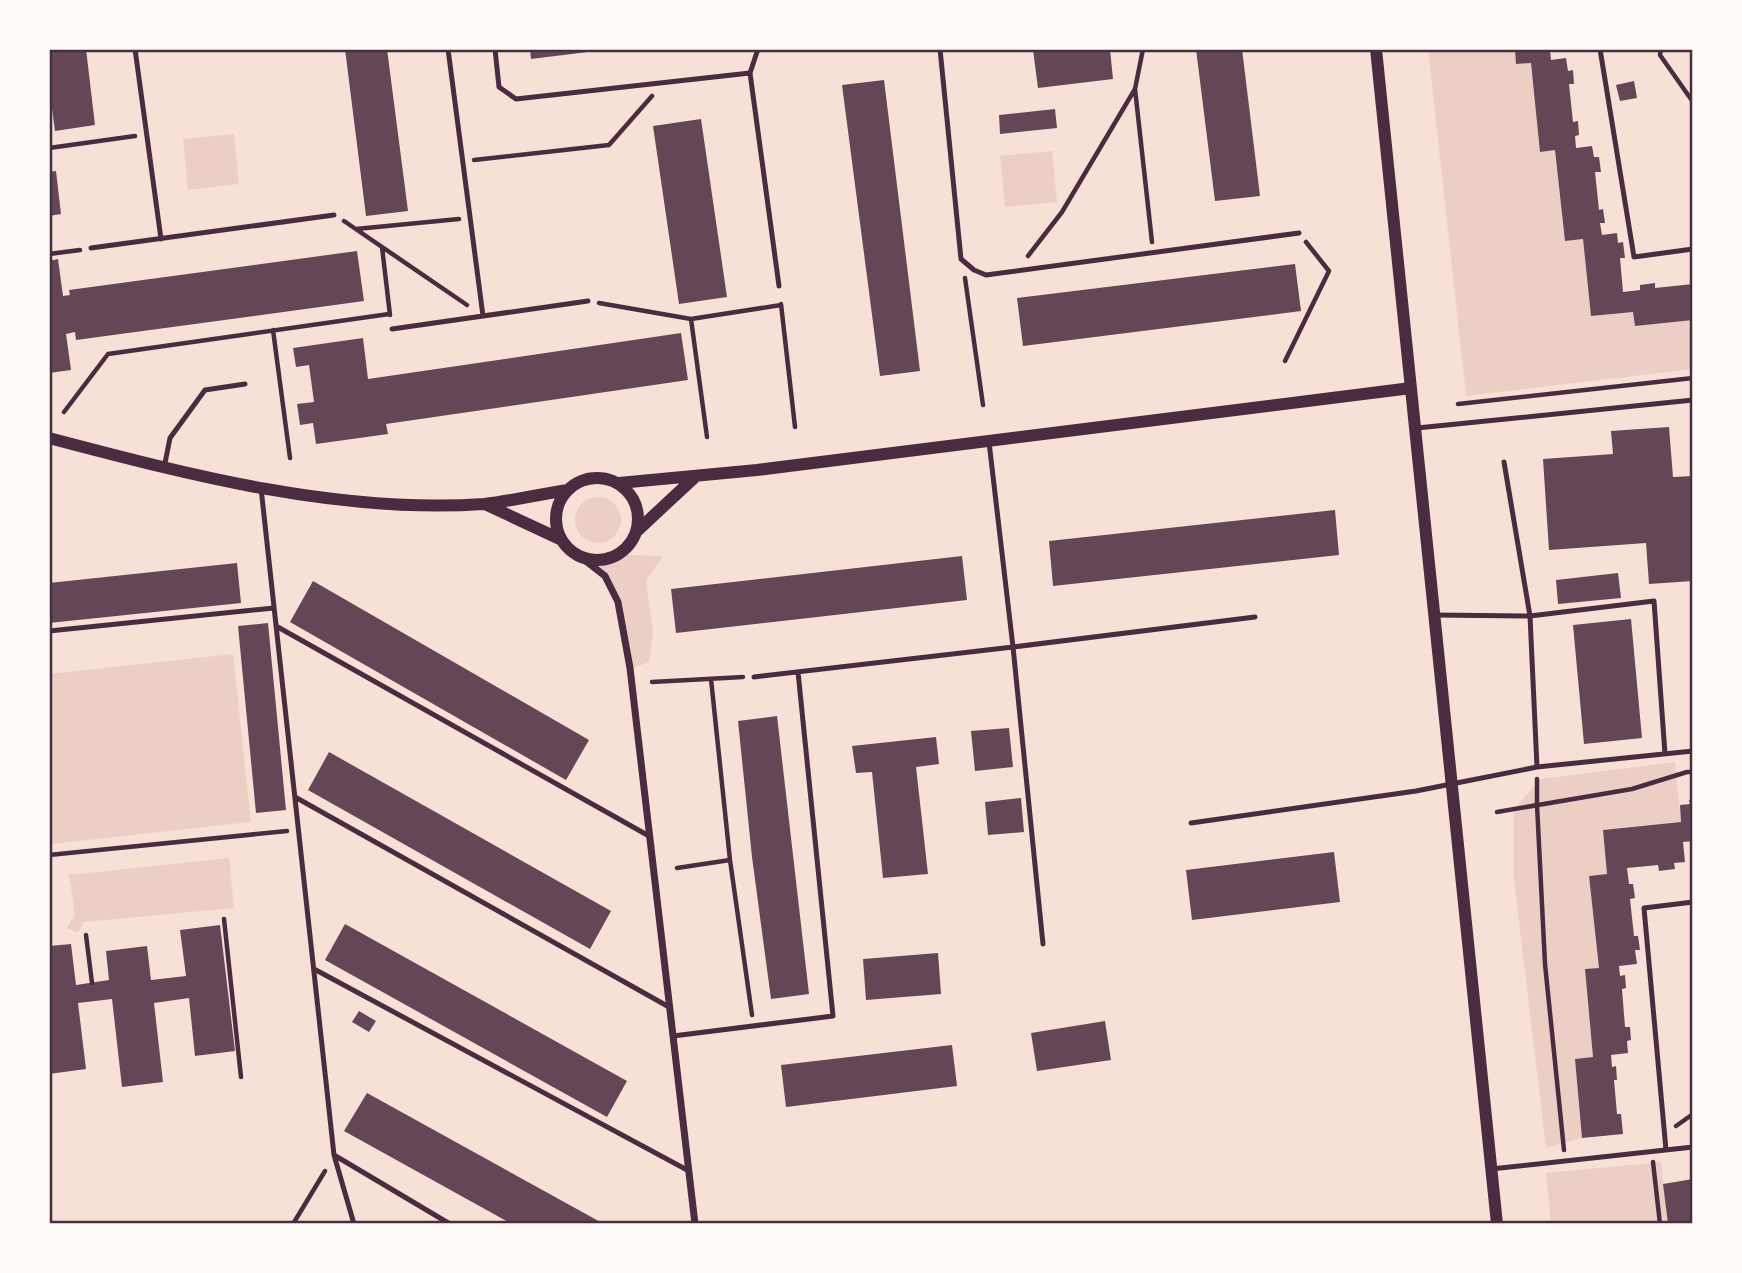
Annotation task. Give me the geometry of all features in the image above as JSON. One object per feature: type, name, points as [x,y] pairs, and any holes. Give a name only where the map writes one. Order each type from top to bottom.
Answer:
[{"type":"street","points":[[1376,49],[1497,1224]]},
{"type":"street","points":[[619,483],[695,477],[989,442],[1411,388]]},
{"type":"street","points":[[49,438],[164,468],[261,488],[378,503],[485,503],[568,490]]},
{"type":"street","points":[[637,531],[695,477]]},
{"type":"street","points":[[582,558],[596,561],[609,559],[621,553],[631,543],[637,531],[639,517],[636,504],[629,492],[619,483],[606,478],[579,481],[560,501],[556,514],[557,528],[570,551],[605,576],[618,602],[630,668],[695,1224]]},
{"type":"street","points":[[485,503],[562,540]]},
{"type":"lane","points":[[135,49],[161,239]]},
{"type":"lane","points":[[448,49],[483,316]]},
{"type":"lane","points":[[495,49],[499,87],[516,99],[750,73]]},
{"type":"lane","points":[[758,49],[750,73],[779,286]]},
{"type":"lane","points":[[940,49],[962,260],[974,270],[986,275],[1299,233]]},
{"type":"lane","points":[[1600,49],[1634,257],[1693,249]]},
{"type":"lane","points":[[91,248],[334,215]]},
{"type":"lane","points":[[392,329],[587,300]]},
{"type":"lane","points":[[164,468],[170,438],[205,390],[245,384]]},
{"type":"lane","points":[[1414,429],[1693,400]]},
{"type":"lane","points":[[989,442],[1043,944]]},
{"type":"lane","points":[[1504,463],[1530,616],[1537,767]]},
{"type":"lane","points":[[261,488],[334,1155],[355,1224]]},
{"type":"lane","points":[[1434,615],[1530,616],[1654,601],[1665,754]]},
{"type":"lane","points":[[49,631],[274,608]]},
{"type":"lane","points":[[754,677],[1255,617]]},
{"type":"lane","points":[[276,626],[649,836]]},
{"type":"lane","points":[[673,1036],[833,1016],[797,672]]},
{"type":"lane","points":[[1191,823],[1451,785],[1537,767],[1693,751]]},
{"type":"lane","points":[[295,797],[669,1007]]},
{"type":"lane","points":[[1666,1150],[1644,908],[1693,902]]},
{"type":"lane","points":[[314,969],[689,1171]]},
{"type":"lane","points":[[1491,1169],[1693,1147]]},
{"type":"lane","points":[[334,1155],[450,1224]]},
{"type":"path","points":[[1143,49],[1135,89],[1153,252]]},
{"type":"path","points":[[1661,49],[1660,55],[1693,102]]},
{"type":"path","points":[[463,161],[609,145],[665,83]]},
{"type":"path","points":[[1018,271],[1062,212],[1135,89]]},
{"type":"path","points":[[49,148],[147,135]]},
{"type":"path","points":[[334,215],[483,316]]},
{"type":"path","points":[[355,229],[470,218]]},
{"type":"path","points":[[1285,361],[1329,271],[1299,233]]},
{"type":"path","points":[[382,247],[392,329]]},
{"type":"path","points":[[49,254],[91,248]]},
{"type":"path","points":[[962,260],[983,405]]},
{"type":"path","points":[[779,286],[795,427]]},
{"type":"path","points":[[587,300],[691,319],[781,305]]},
{"type":"path","points":[[64,412],[108,354],[390,314]]},
{"type":"path","points":[[691,319],[707,437]]},
{"type":"path","points":[[273,330],[290,458]]},
{"type":"path","points":[[1458,404],[1693,378]]},
{"type":"path","points":[[652,682],[754,677]]},
{"type":"path","points":[[711,679],[730,860],[754,1026]]},
{"type":"path","points":[[1537,767],[1545,964],[1565,1161]]},
{"type":"path","points":[[1497,813],[1632,789],[1693,772]]},
{"type":"path","points":[[49,855],[298,830]]},
{"type":"path","points":[[677,868],[730,860]]},
{"type":"path","points":[[224,919],[241,1077]]},
{"type":"path","points":[[86,935],[92,983]]},
{"type":"path","points":[[1652,1152],[1660,1224]]},
{"type":"path","points":[[293,1224],[334,1155]]},
{"type":"shaded area","points":[[1428,49],[1515,49],[1517,64],[1531,63],[1540,151],[1555,150],[1565,241],[1583,239],[1591,316],[1633,312],[1635,326],[1693,320],[1693,369],[1466,396]]},
{"type":"shaded area","points":[[234,134],[239,184],[188,190],[183,139]]},
{"type":"shaded area","points":[[1052,151],[1057,202],[1005,207],[1000,156]]},
{"type":"shaded area","points":[[598,497],[615,503],[621,520],[615,537],[598,543],[581,537],[575,520],[581,503]]},
{"type":"shaded area","points":[[625,555],[663,556],[646,581],[653,633],[649,662],[633,668],[622,602],[608,575],[593,563],[612,561]]},
{"type":"shaded area","points":[[233,654],[251,822],[52,844],[49,818],[49,674]]},
{"type":"shaded area","points":[[1675,762],[1681,822],[1603,830],[1607,874],[1589,876],[1599,968],[1585,970],[1593,1057],[1575,1059],[1582,1138],[1546,1148],[1514,880],[1514,809],[1541,779]]},
{"type":"shaded area","points":[[229,858],[234,908],[84,922],[78,933],[67,928],[75,914],[69,875]]},
{"type":"shaded area","points":[[1661,1162],[1668,1224],[1551,1224],[1546,1173]]},
{"type":"building","points":[[49,49],[86,49],[95,125],[55,131],[49,86]]},
{"type":"building","points":[[345,49],[387,49],[408,211],[366,216]]},
{"type":"building","points":[[530,49],[596,49],[596,51],[531,59]]},
{"type":"building","points":[[1110,49],[1113,79],[1038,88],[1033,50]]},
{"type":"building","points":[[1196,49],[1242,49],[1260,196],[1215,201]]},
{"type":"building","points":[[1515,49],[1550,49],[1551,60],[1566,58],[1568,71],[1573,70],[1574,84],[1569,84],[1573,122],[1578,121],[1576,148],[1592,146],[1594,157],[1599,157],[1601,172],[1595,172],[1599,210],[1603,209],[1605,223],[1600,223],[1602,235],[1617,233],[1618,243],[1623,242],[1625,258],[1620,258],[1623,292],[1640,290],[1640,285],[1655,283],[1655,288],[1693,284],[1693,320],[1635,326],[1633,312],[1591,316],[1583,239],[1565,241],[1555,150],[1540,152],[1531,63],[1516,64]]},
{"type":"building","points":[[884,80],[920,371],[880,376],[842,85]]},
{"type":"building","points":[[1634,81],[1637,98],[1620,101],[1616,85]]},
{"type":"building","points":[[1055,109],[1057,128],[1000,134],[999,115]]},
{"type":"building","points":[[701,119],[727,297],[679,304],[653,126]]},
{"type":"building","points":[[56,171],[61,214],[49,216],[49,172]]},
{"type":"building","points":[[357,251],[364,301],[76,340],[75,332],[66,334],[71,370],[49,373],[49,261],[58,259],[63,296],[70,295],[69,290]]},
{"type":"building","points":[[1295,264],[1301,311],[1023,346],[1017,298]]},
{"type":"building","points":[[681,333],[688,380],[386,424],[388,434],[316,444],[313,423],[300,425],[297,404],[314,402],[309,365],[296,367],[293,348],[363,338],[368,379]]},
{"type":"building","points":[[1669,427],[1673,477],[1693,476],[1693,581],[1649,584],[1646,543],[1549,550],[1543,459],[1613,454],[1611,431]]},
{"type":"building","points":[[1335,510],[1339,555],[1053,586],[1049,541]]},
{"type":"building","points":[[962,556],[967,600],[676,633],[671,589]]},
{"type":"building","points":[[237,563],[241,603],[49,623],[49,583]]},
{"type":"building","points":[[1618,573],[1621,598],[1558,604],[1556,580]]},
{"type":"building","points":[[313,581],[589,740],[566,780],[290,622]]},
{"type":"building","points":[[1631,619],[1642,738],[1584,744],[1573,625]]},
{"type":"building","points":[[268,623],[286,810],[256,813],[238,626]]},
{"type":"building","points":[[777,716],[809,994],[771,999],[752,857],[738,721]]},
{"type":"building","points":[[1009,728],[1013,767],[975,771],[971,731]]},
{"type":"building","points":[[936,737],[939,764],[916,767],[928,874],[883,878],[872,772],[856,773],[852,746]]},
{"type":"building","points":[[329,752],[611,911],[590,949],[308,790]]},
{"type":"building","points":[[1021,798],[1024,832],[988,835],[985,802]]},
{"type":"building","points":[[1689,800],[1693,800],[1693,841],[1683,842],[1685,862],[1674,863],[1675,869],[1659,871],[1658,865],[1627,868],[1629,884],[1633,884],[1635,898],[1630,899],[1634,936],[1638,936],[1640,950],[1635,950],[1637,964],[1619,966],[1620,976],[1625,975],[1626,988],[1622,989],[1625,1027],[1630,1027],[1631,1040],[1627,1041],[1628,1053],[1611,1055],[1612,1067],[1616,1066],[1617,1080],[1614,1080],[1617,1114],[1621,1114],[1623,1134],[1582,1138],[1575,1059],[1593,1057],[1585,969],[1599,968],[1589,876],[1607,874],[1603,830],[1681,822],[1680,805],[1690,804]]},
{"type":"building","points":[[1334,852],[1340,902],[1192,920],[1186,870]]},
{"type":"building","points":[[345,924],[627,1081],[607,1117],[325,960]]},
{"type":"building","points":[[220,925],[235,1051],[195,1056],[189,998],[154,1003],[163,1082],[122,1087],[112,999],[78,1003],[86,1069],[49,1074],[49,946],[71,944],[76,985],[109,980],[106,951],[147,946],[151,980],[186,976],[180,930]]},
{"type":"building","points":[[938,953],[941,994],[866,1000],[863,959]]},
{"type":"building","points":[[359,1011],[376,1021],[369,1032],[352,1022]]},
{"type":"building","points":[[1105,1021],[1111,1060],[1037,1071],[1031,1033]]},
{"type":"building","points":[[952,1045],[957,1086],[786,1107],[781,1065]]},
{"type":"building","points":[[367,1093],[604,1224],[512,1224],[344,1131]]},
{"type":"building","points":[[1693,1179],[1693,1222],[1668,1224],[1663,1184]]}]
